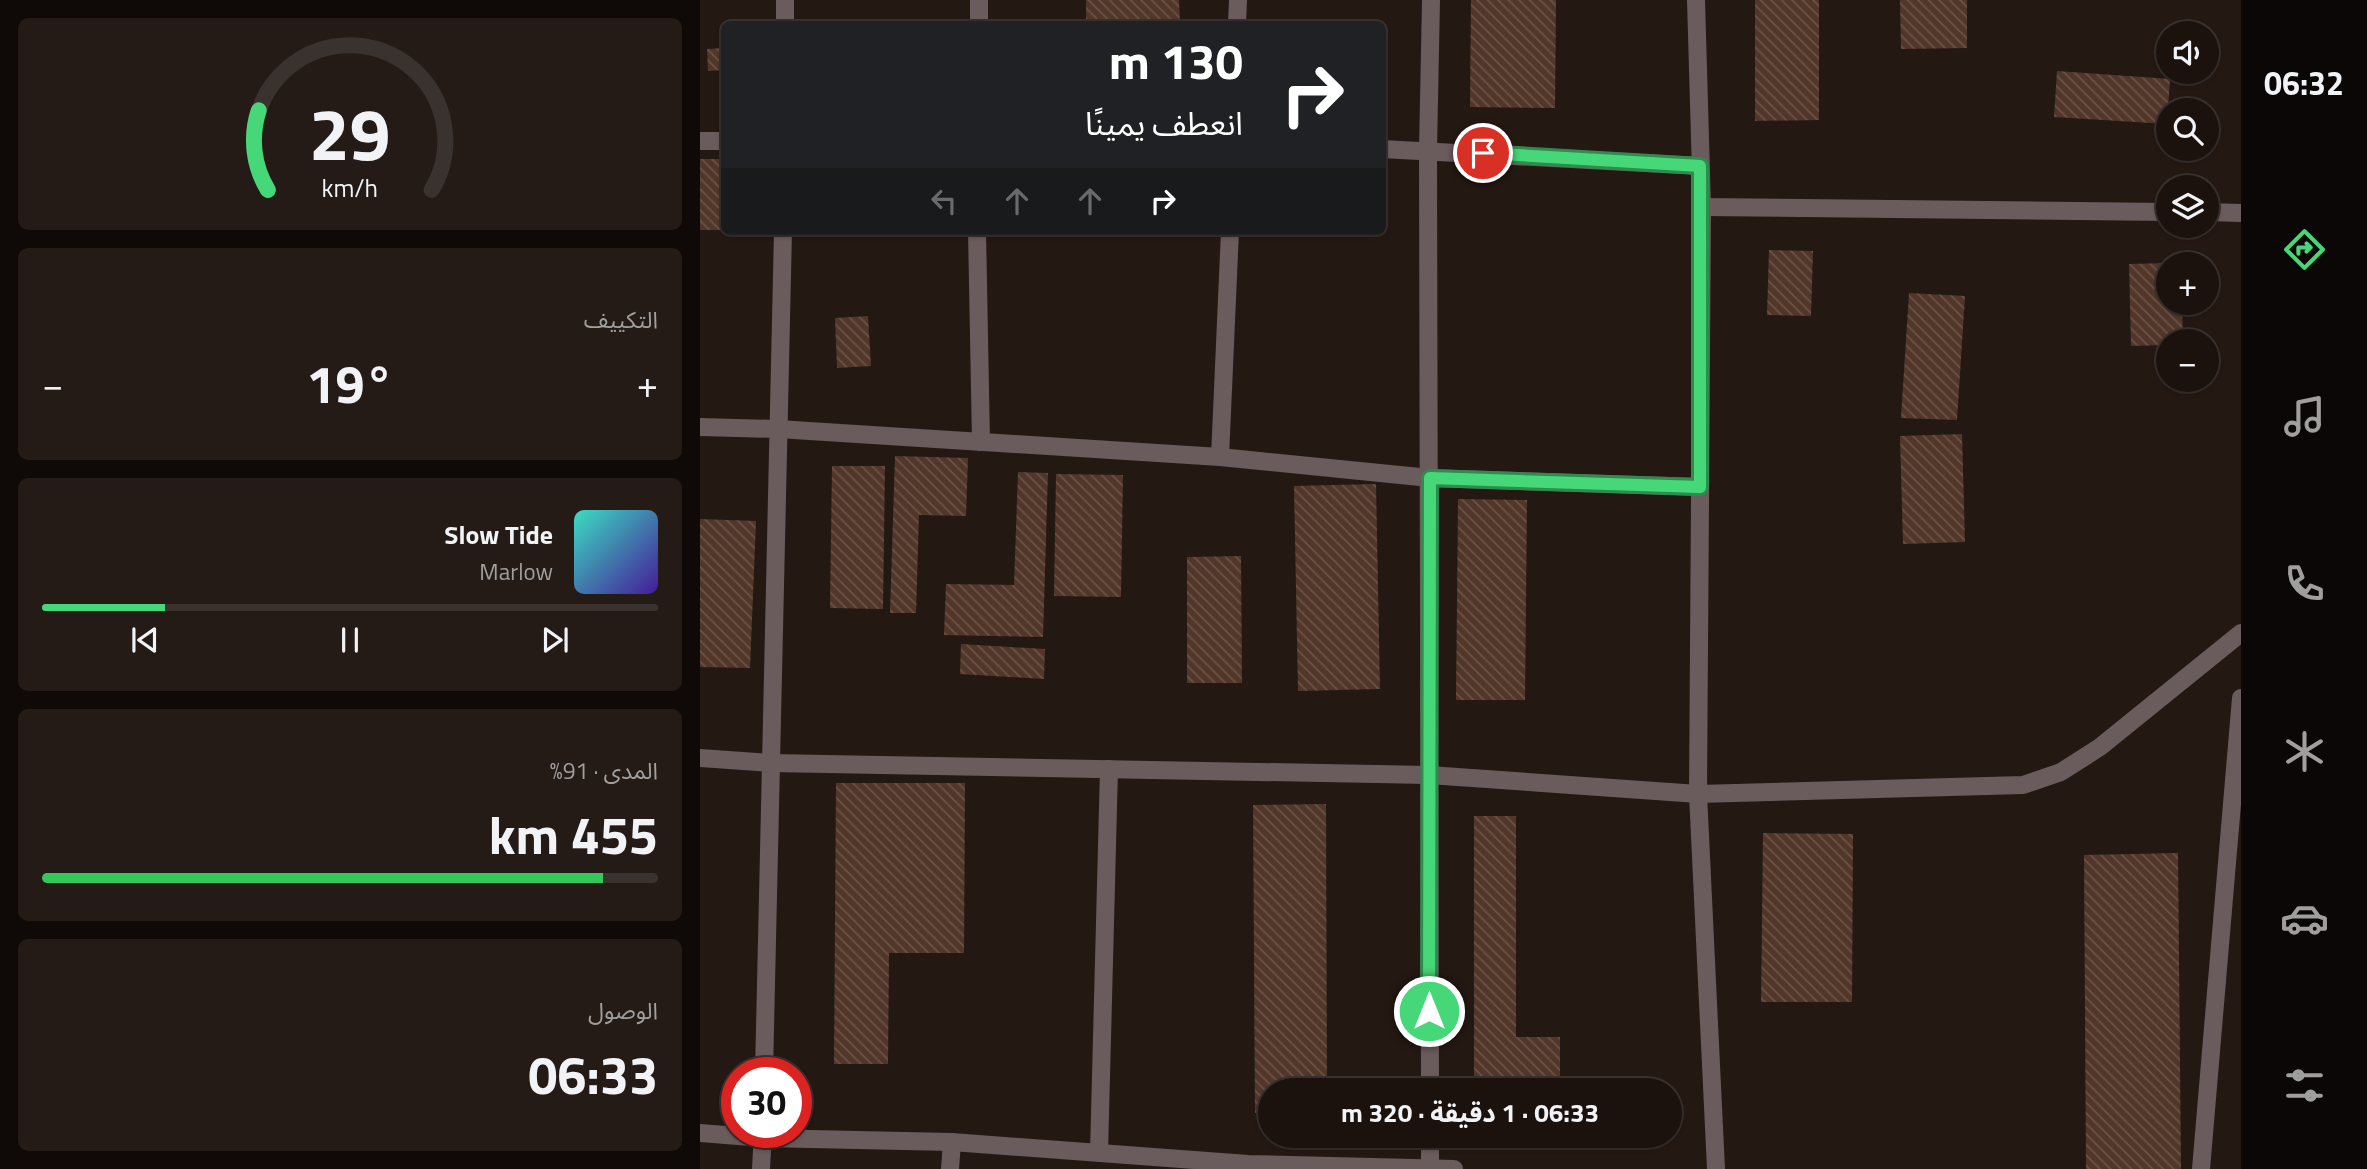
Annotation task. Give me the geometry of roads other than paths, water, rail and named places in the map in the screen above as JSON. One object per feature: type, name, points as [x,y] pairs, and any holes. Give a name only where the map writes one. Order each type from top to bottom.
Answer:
[{"type":"street","points":[[785,0],[785,21]]},
{"type":"street","points":[[979,0],[979,21]]},
{"type":"street","points":[[1237,21],[1238,0]]},
{"type":"street","points":[[1430,1078],[1428,150],[1431,0]]},
{"type":"street","points":[[1696,0],[1702,207],[1698,794],[1716,1169]]},
{"type":"street","points":[[700,141],[721,141]]},
{"type":"street","points":[[1386,149],[1700,166]]},
{"type":"street","points":[[1702,207],[2156,212]]},
{"type":"street","points":[[2219,212],[2241,213]]},
{"type":"street","points":[[764,1057],[783,235]]},
{"type":"street","points":[[977,235],[981,442]]},
{"type":"street","points":[[1220,457],[1230,235]]},
{"type":"street","points":[[700,427],[778,429],[1220,457],[1430,478],[1700,487]]},
{"type":"street","points":[[700,758],[771,763],[1429,775],[1698,794],[2023,785],[2061,772],[2100,747],[2241,633]]},
{"type":"street","points":[[2201,1169],[2241,698]]},
{"type":"street","points":[[1099,1153],[1109,769]]},
{"type":"street","points":[[700,1133],[721,1134]]},
{"type":"street","points":[[812,1137],[952,1142],[1248,1167],[1454,1169]]},
{"type":"street","points":[[950,1169],[952,1142]]},
{"type":"street","points":[[761,1169],[762,1148]]},
{"type":"street","points":[[1430,1148],[1430,1169]]}]
